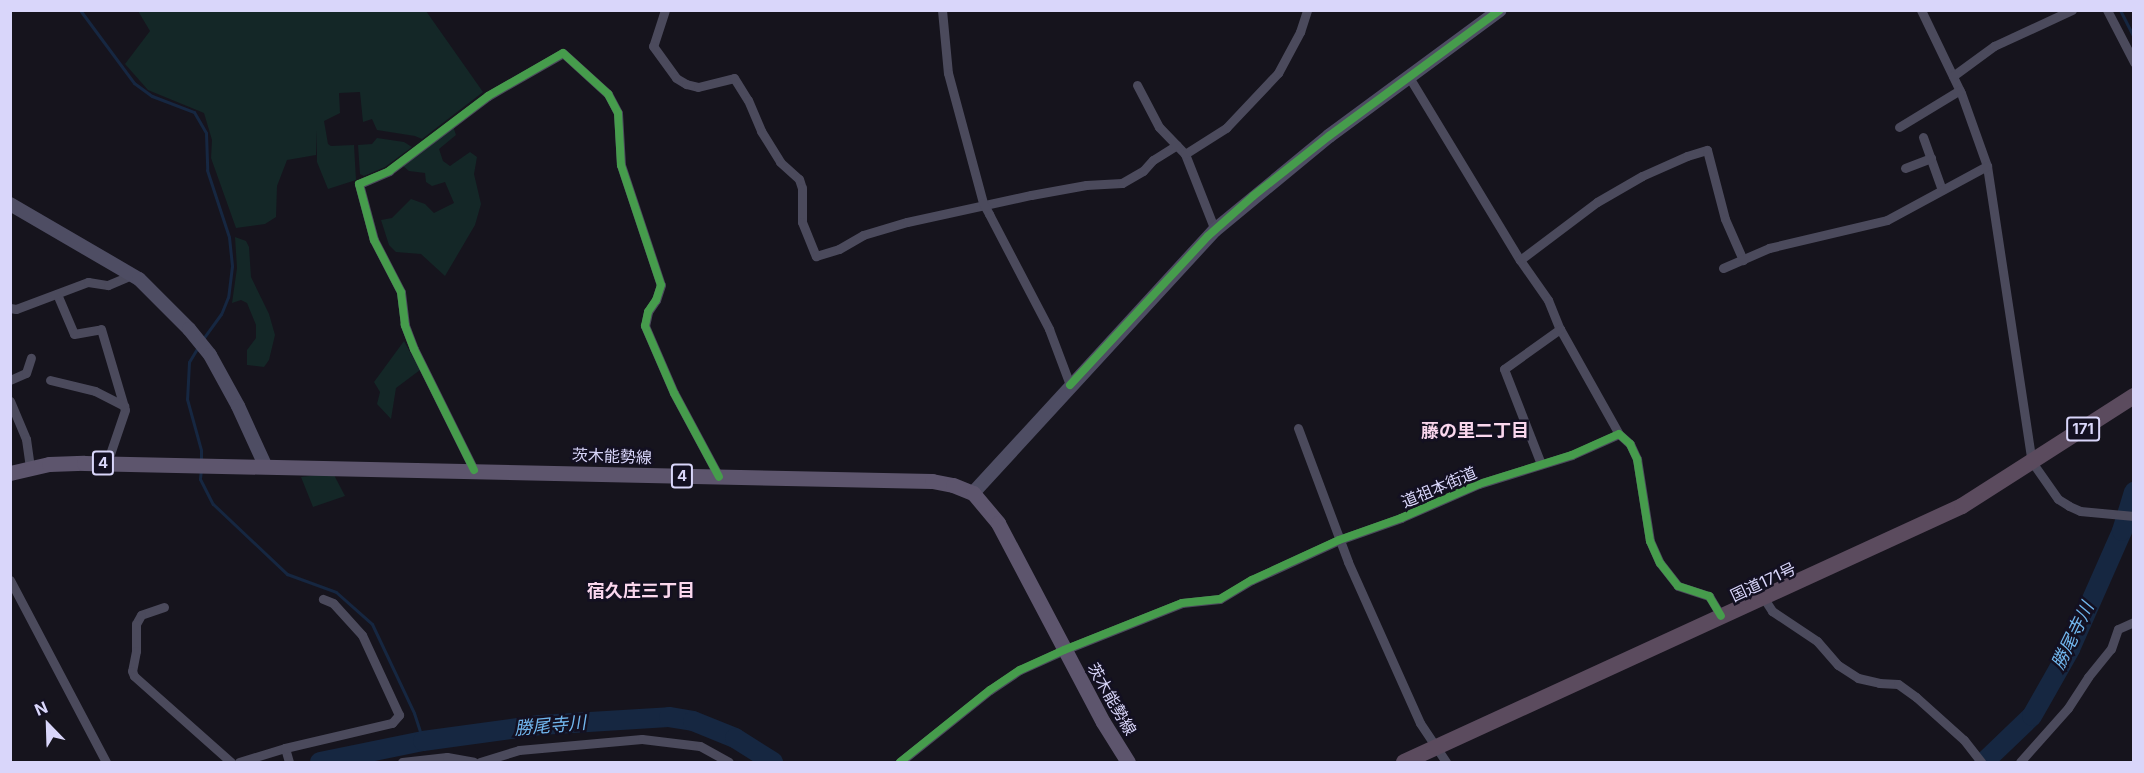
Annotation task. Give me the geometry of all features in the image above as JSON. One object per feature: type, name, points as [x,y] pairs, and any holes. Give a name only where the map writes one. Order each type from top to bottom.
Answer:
[{"type":"highway","name":"国道171号","points":[[1404,762],[1962,506],[2133,396]]},
{"type":"main road","name":"茨木能勢線","points":[[10,473],[49,464],[107,463],[932,481],[973,493],[998,523],[1064,650],[1128,762]]},
{"type":"street","points":[[665,10],[653,46],[676,78],[686,84],[698,87],[734,78],[780,162],[799,179],[802,188],[802,222],[816,256],[838,249],[863,235],[907,222],[1086,185],[1122,183],[1143,171],[1153,160],[1177,145]]},
{"type":"street","points":[[942,10],[948,73],[983,203],[1048,329],[1070,386]]},
{"type":"street","points":[[1185,154],[1226,128],[1278,73],[1300,32],[1307,10]]},
{"type":"street","points":[[973,493],[1215,230],[1329,136],[1500,10]]},
{"type":"street","points":[[1922,10],[1960,90],[1987,166],[2032,462],[2058,499],[2080,511],[2133,516]]},
{"type":"street","points":[[1953,76],[1994,46],[2072,10]]},
{"type":"street","points":[[2107,10],[2133,62]]},
{"type":"street","points":[[474,470],[411,341],[405,325],[401,292],[374,240],[359,184],[389,171],[488,96],[562,53],[608,94],[618,113],[621,165],[661,285],[656,300],[648,312],[645,326],[674,393],[719,477]]},
{"type":"street","points":[[1409,77],[1520,260],[1548,300],[1560,329],[1619,434],[1630,444],[1637,459],[1650,541],[1660,563],[1678,586],[1709,596],[1721,616]]},
{"type":"street","points":[[1137,85],[1159,127],[1185,154],[1215,230]]},
{"type":"street","points":[[1899,127],[1960,90]]},
{"type":"street","points":[[1923,137],[1942,190]]},
{"type":"street","points":[[1520,260],[1606,197],[1651,172],[1707,150],[1725,219],[1743,260]]},
{"type":"street","points":[[1905,168],[1931,158]]},
{"type":"street","points":[[1723,268],[1768,248],[1887,219],[1987,166]]},
{"type":"street","points":[[10,204],[132,275],[201,345],[238,406],[265,465]]},
{"type":"street","points":[[10,308],[16,309],[88,282],[108,285],[132,275]]},
{"type":"street","points":[[57,294],[74,334],[101,330],[124,406],[124,417],[107,463]]},
{"type":"street","points":[[1541,464],[1504,369],[1560,329]]},
{"type":"street","points":[[10,380],[26,373],[31,358]]},
{"type":"street","points":[[50,380],[95,391],[124,406]]},
{"type":"street","points":[[10,401],[26,439],[30,468]]},
{"type":"street","points":[[1298,428],[1339,540],[1420,723],[1446,762]]},
{"type":"street","name":"道祖本街道","points":[[900,762],[990,690],[1020,670],[1182,603],[1220,599],[1252,580],[1339,540],[1401,518],[1479,484],[1572,455],[1619,434]]},
{"type":"street","points":[[10,579],[106,762]]},
{"type":"street","points":[[1763,597],[1772,611],[1817,641],[1838,665],[1858,678],[1878,683],[1898,684],[1964,740],[1981,762]]},
{"type":"street","points":[[239,762],[285,748],[392,723],[399,716],[362,634],[333,603],[323,599]]},
{"type":"street","points":[[164,607],[141,615],[136,624],[136,651],[132,671],[134,676],[231,762]]},
{"type":"street","points":[[2020,762],[2068,708],[2088,677],[2111,649],[2118,629],[2133,622]]},
{"type":"street","points":[[480,762],[519,750],[642,739],[700,746],[729,762]]},
{"type":"street","points":[[285,748],[289,762]]},
{"type":"street","points":[[402,762],[447,757],[474,762]]},
{"type":"green space","points":[[138,11],[426,11],[483,92],[422,139],[377,130],[372,119],[363,122],[360,92],[339,93],[340,113],[324,121],[328,144],[331,146],[354,145],[356,180],[328,189],[317,162],[317,130],[316,155],[287,160],[277,186],[276,217],[265,224],[236,228],[211,158],[212,140],[204,113],[148,90],[125,64],[150,31]]},
{"type":"green space","points":[[453,126],[456,135],[439,149],[443,161],[450,166],[470,152],[477,157],[474,174],[481,204],[475,225],[445,276],[421,254],[396,252],[389,245],[381,220],[392,218],[411,199],[425,204],[434,213],[454,203],[445,182],[432,186],[426,182],[425,173],[409,171],[403,166]]},
{"type":"green space","points":[[377,138],[404,142],[412,147],[385,167],[364,176],[360,174],[358,145],[372,144]]},
{"type":"green space","points":[[235,237],[246,241],[249,247],[251,277],[269,314],[275,335],[269,360],[264,367],[247,365],[247,350],[256,338],[256,325],[247,303],[241,300],[232,303],[237,268]]},
{"type":"green space","points":[[404,341],[420,370],[396,388],[391,419],[377,404],[380,392],[374,382]]},
{"type":"green space","points":[[333,473],[345,496],[313,507],[301,477]]},
{"type":"waterway","points":[[80,10],[134,83],[152,96],[194,112],[206,133],[207,170],[229,237],[232,266],[228,297],[221,314],[203,339]]},
{"type":"waterway","points":[[2120,10],[2134,37]]},
{"type":"waterway","points":[[198,347],[189,362],[187,399],[201,450],[201,459]]},
{"type":"waterway","points":[[201,469],[200,479],[213,504],[287,574],[336,592],[372,624],[414,713],[423,741]]},
{"type":"waterway","name":"勝尾寺川","points":[[1984,762],[2032,716],[2070,649],[2122,531],[2134,492]]},
{"type":"waterway","name":"勝尾寺川","points":[[320,762],[423,741],[540,725],[669,717],[693,721],[735,738],[773,762]]},
{"type":"cycle path","points":[[1070,385],[1208,236],[1253,196],[1329,136],[1500,10]]},
{"type":"cycle path","points":[[474,470],[414,349],[405,325],[401,292],[374,240],[359,184],[389,171],[488,96],[563,53],[608,94],[618,113],[621,165],[661,285],[656,300],[648,312],[645,326],[674,393],[719,477]]},
{"type":"cycle path","points":[[900,762],[990,690],[1020,670],[1182,603],[1220,599],[1252,580],[1339,540],[1401,518],[1479,484],[1572,455],[1619,434],[1630,444],[1637,459],[1650,541],[1660,563],[1678,586],[1709,596],[1721,616]]},
{"type":"district","name":"藤の里二丁目","points":[[1475,431]]},
{"type":"district","name":"宿久庄三丁目","points":[[641,591]]}]
